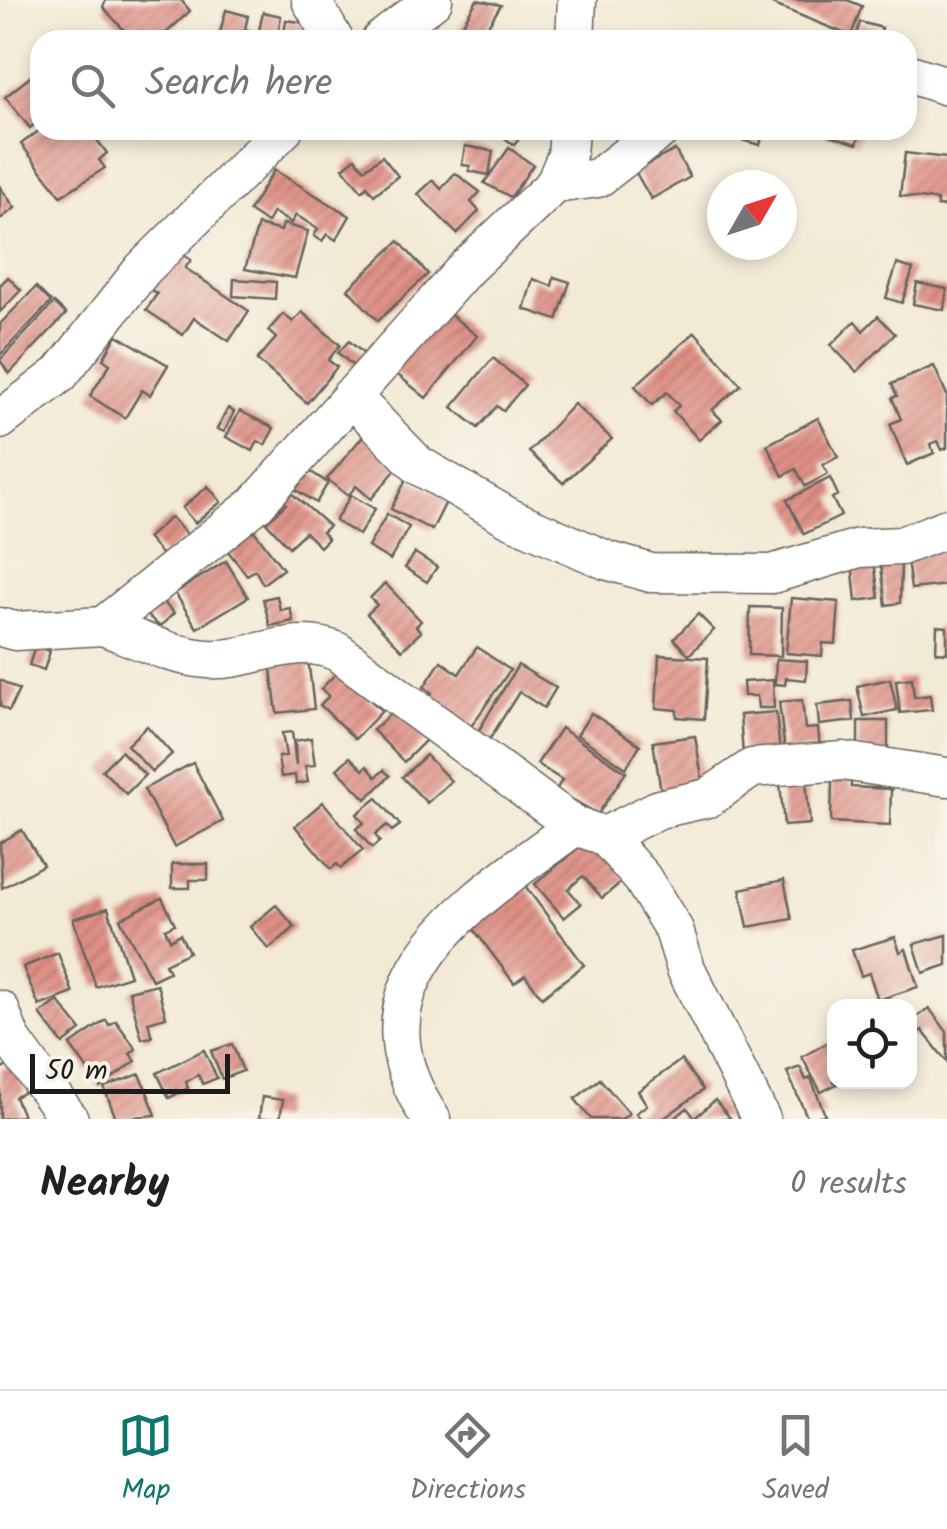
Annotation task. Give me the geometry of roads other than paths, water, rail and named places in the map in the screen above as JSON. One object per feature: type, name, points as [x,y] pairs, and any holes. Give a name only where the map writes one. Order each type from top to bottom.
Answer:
[{"type":"street","points":[[310,0],[328,30]]},
{"type":"street","points":[[394,30],[433,0]]},
{"type":"street","points":[[576,30],[578,0]]},
{"type":"street","points":[[921,72],[947,86]]},
{"type":"street","points":[[0,420],[60,374],[143,269],[272,140]]},
{"type":"street","points":[[103,626],[256,504],[466,268],[555,184],[567,155],[568,140]]},
{"type":"street","points":[[555,184],[598,178],[647,140]]},
{"type":"street","points":[[352,396],[418,466],[510,518],[606,560],[651,573],[772,574],[859,548],[901,546],[947,528]]},
{"type":"street","points":[[0,627],[16,631],[103,626],[209,659],[268,647],[320,644],[338,652],[590,831],[642,878],[674,930],[686,969],[761,1119]]},
{"type":"street","points":[[430,1119],[406,1065],[400,1027],[411,976],[454,916],[590,831],[708,798],[752,768],[843,761],[947,777]]},
{"type":"street","points":[[0,1010],[11,1038],[69,1119]]}]
